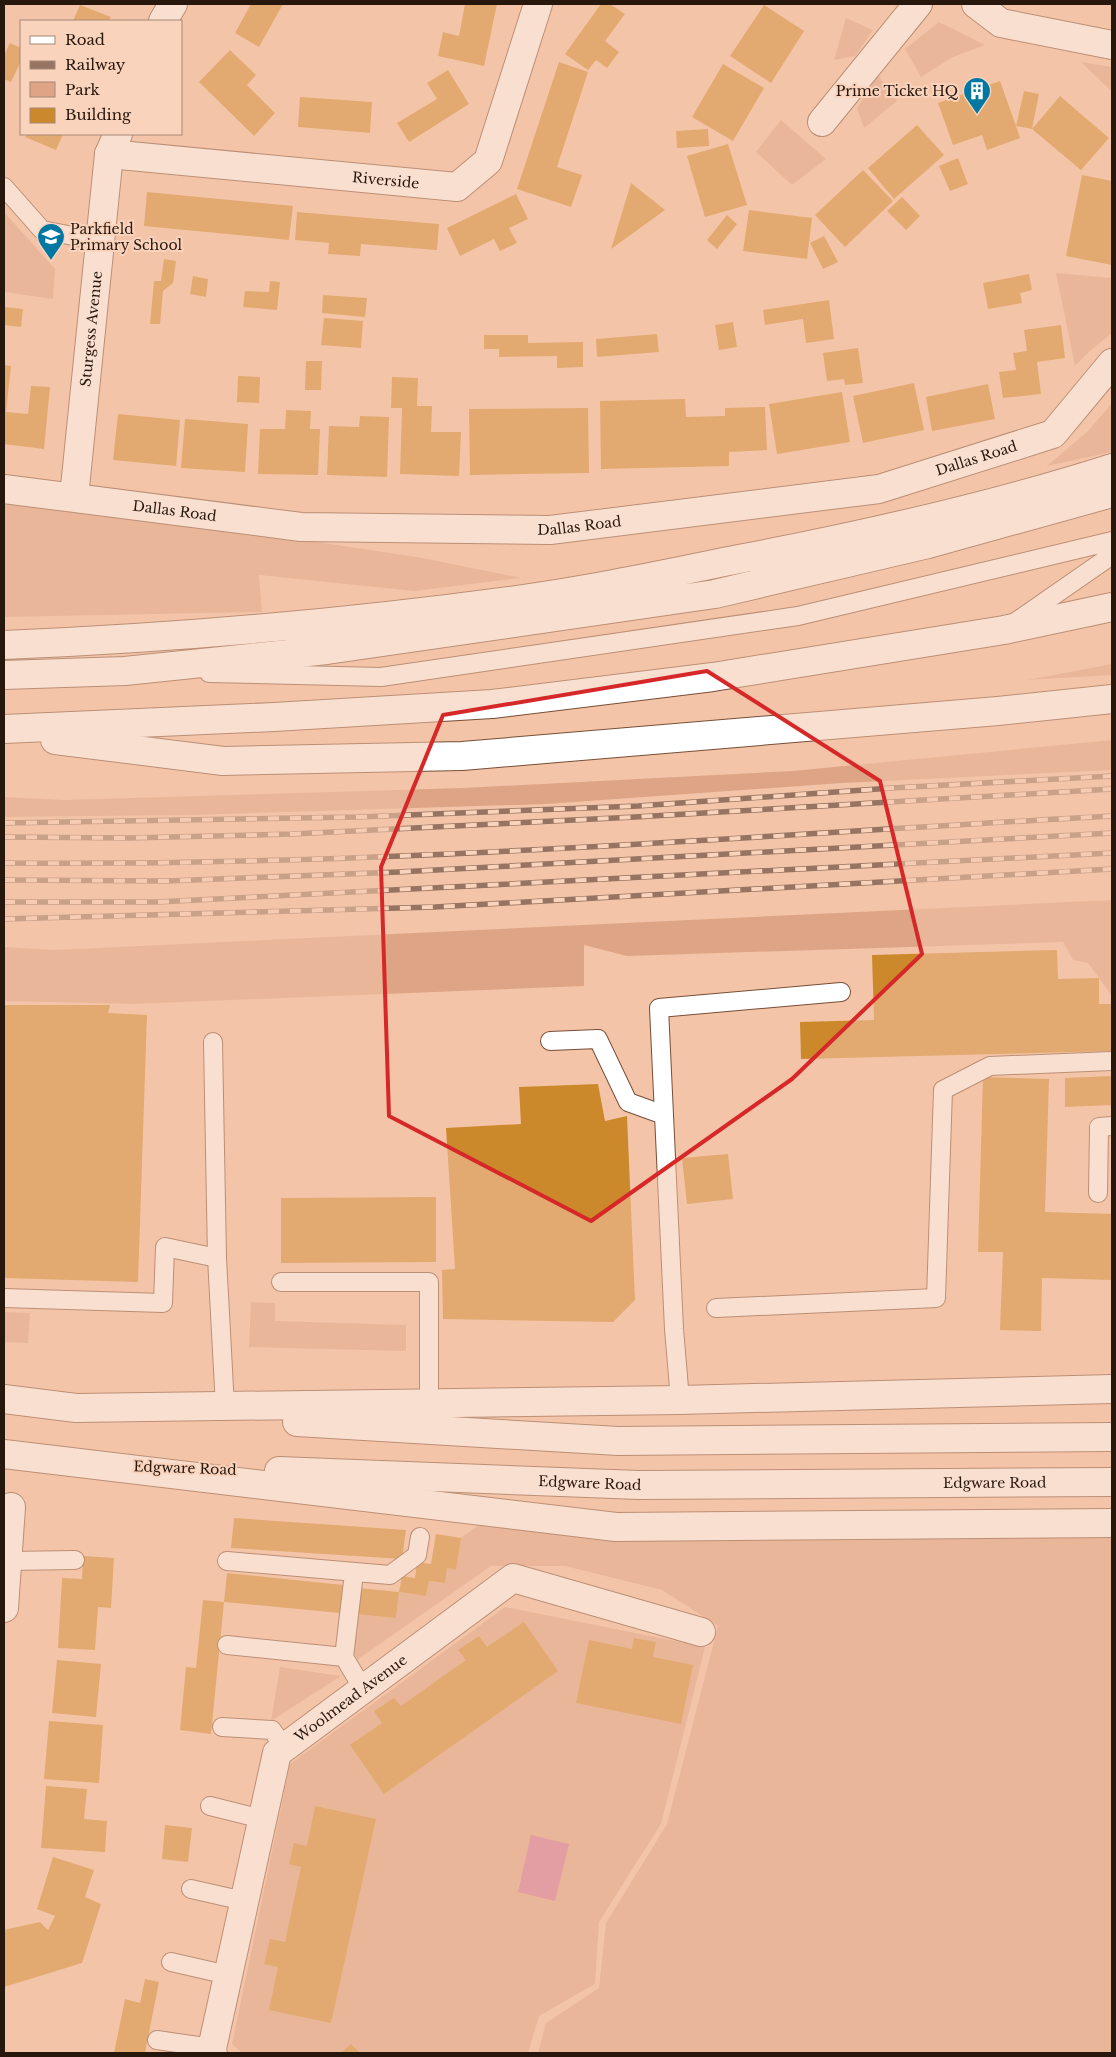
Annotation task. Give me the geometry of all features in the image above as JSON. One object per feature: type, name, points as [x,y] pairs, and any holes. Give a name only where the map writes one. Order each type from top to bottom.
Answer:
[{"type":"main road","points":[[164,20],[172,4]]},
{"type":"main road","name":"Riverside","points":[[114,144],[457,187],[488,161],[538,4]]},
{"type":"main road","points":[[822,122],[918,4]]},
{"type":"main road","points":[[976,4],[1001,22],[1112,45]]},
{"type":"main road","name":"Sturgess Avenue","points":[[74,497],[100,241],[114,144]]},
{"type":"main road","name":"Dallas Road","points":[[4,489],[300,527],[550,530],[879,489],[1053,434],[1112,363]]},
{"type":"main road","points":[[4,645],[134,640],[321,623],[518,600],[629,581],[858,536],[1045,489],[1112,468]]},
{"type":"main road","points":[[4,675],[125,671],[326,650],[715,594],[928,544],[1112,493]]},
{"type":"main road","points":[[4,729],[274,717],[492,704],[713,677],[1004,630],[1112,607]]},
{"type":"main road","points":[[4,734],[223,761],[462,756],[998,711],[1112,699]]},
{"type":"main road","points":[[76,1408],[680,1400],[1112,1389]]},
{"type":"main road","points":[[4,1399],[76,1408],[618,1441],[1112,1437]]},
{"type":"main road","points":[[4,1454],[616,1527],[1112,1523]]},
{"type":"main road","name":"Edgware Road","points":[[68,1463],[639,1485],[1112,1482]]},
{"type":"main road","points":[[4,1608],[8,1561],[8,1522]]},
{"type":"main road","name":"Woolmead Avenue","points":[[214,2052],[228,1975],[276,1753],[513,1578],[701,1632]]},
{"type":"lane","points":[[4,187],[42,230],[100,241]]},
{"type":"lane","points":[[125,671],[381,677],[798,616],[1112,541]]},
{"type":"lane","points":[[1004,630],[1112,555]]},
{"type":"lane","points":[[680,1400],[674,1329],[659,1008],[841,992]]},
{"type":"lane","points":[[550,1040],[598,1039],[628,1102],[664,1115]]},
{"type":"lane","points":[[213,1042],[217,1258],[225,1407]]},
{"type":"lane","points":[[716,1308],[936,1298],[943,1090],[990,1066],[1112,1061]]},
{"type":"lane","points":[[1098,1193],[1099,1127],[1112,1126]]},
{"type":"lane","points":[[4,1298],[163,1303],[165,1247],[217,1258]]},
{"type":"lane","points":[[281,1282],[429,1282],[429,1403]]},
{"type":"lane","points":[[227,1562],[390,1575],[417,1555],[420,1537]]},
{"type":"lane","points":[[8,1561],[74,1560]]},
{"type":"lane","points":[[354,1573],[344,1657],[363,1689]]},
{"type":"lane","points":[[227,1645],[344,1657]]},
{"type":"lane","points":[[222,1726],[272,1730],[284,1747]]},
{"type":"lane","points":[[210,1806],[262,1819]]},
{"type":"lane","points":[[191,1889],[244,1901]]},
{"type":"lane","points":[[171,1962],[228,1975]]},
{"type":"lane","points":[[156,2040],[214,2052]]},
{"type":"highlighted area","points":[[707,671],[880,781],[922,954],[792,1079],[591,1221],[389,1116],[381,867],[443,715]]},
{"type":"green space","points":[[846,18],[873,30],[855,56],[834,60]]},
{"type":"green space","points":[[939,22],[985,45],[953,57],[921,77],[905,49]]},
{"type":"green space","points":[[1081,62],[1112,67],[1112,92]]},
{"type":"green space","points":[[878,75],[897,101],[864,128],[857,108]]},
{"type":"green space","points":[[781,120],[826,159],[792,185],[756,152]]},
{"type":"green space","points":[[4,212],[55,269],[53,299],[4,292]]},
{"type":"green space","points":[[1056,273],[1112,278],[1112,333],[1075,366]]},
{"type":"green space","points":[[1112,403],[1112,452],[1047,466],[1088,431]]},
{"type":"green space","points":[[4,500],[78,506],[423,558],[521,578],[414,591],[259,575],[262,612],[4,617]]},
{"type":"green space","points":[[1112,664],[1112,675],[1027,680]]},
{"type":"green space","points":[[1112,740],[1112,770],[842,783],[546,804],[189,815],[4,817],[4,797],[64,800],[463,788],[793,771]]},
{"type":"green space","points":[[1112,900],[1112,996],[1088,963],[1073,960],[1063,942],[627,956],[584,945],[584,986],[134,1004],[4,1001],[4,947],[55,950]]},
{"type":"green space","points":[[251,1302],[275,1303],[275,1321],[406,1325],[406,1351],[249,1347]]},
{"type":"green space","points":[[4,1312],[30,1313],[28,1343],[4,1342]]},
{"type":"green space","points":[[495,1513],[1112,1524],[1112,2053],[538,2053],[546,2023],[599,1988],[606,1923],[667,1824],[718,1626],[662,1590],[565,1566],[491,1566],[357,1660],[350,1644],[355,1614],[396,1618],[399,1592],[426,1596],[429,1581],[445,1583],[447,1568],[456,1569],[461,1538]]},
{"type":"green space","points":[[505,1607],[705,1647],[661,1824],[599,1922],[595,1984],[539,2016],[528,2053],[242,2053],[232,2044],[290,1764]]},
{"type":"green space","points":[[280,1667],[341,1676],[271,1721]]},
{"type":"shaded area","points":[[531,1835],[569,1844],[555,1901],[518,1892]]},
{"type":"building","points":[[251,4],[283,4],[259,47],[235,33]]},
{"type":"building","points":[[465,4],[497,4],[484,66],[438,56],[443,32],[459,36]]},
{"type":"building","points":[[601,4],[610,4],[625,14],[605,41],[619,52],[607,68],[596,60],[588,70],[565,54]]},
{"type":"building","points":[[80,5],[111,17],[110,20],[73,20]]},
{"type":"building","points":[[764,5],[804,31],[771,83],[730,56]]},
{"type":"building","points":[[10,43],[20,48],[20,63],[11,82],[4,79],[4,55]]},
{"type":"building","points":[[230,50],[256,75],[247,85],[275,113],[254,136],[199,82]]},
{"type":"building","points":[[559,62],[588,72],[557,167],[582,175],[571,207],[517,189]]},
{"type":"building","points":[[723,64],[764,88],[733,141],[692,117]]},
{"type":"building","points":[[448,70],[469,104],[409,142],[397,123],[437,99],[427,83]]},
{"type":"building","name":"Prime Ticket HQ","points":[[1000,81],[1020,138],[987,150],[982,135],[953,145],[938,103]]},
{"type":"building","points":[[1024,91],[1039,94],[1032,129],[1016,126]]},
{"type":"building","points":[[1060,96],[1109,138],[1081,170],[1032,129]]},
{"type":"building","points":[[300,97],[372,102],[370,133],[298,127]]},
{"type":"building","points":[[917,125],[944,155],[894,199],[868,168]]},
{"type":"building","points":[[708,129],[709,146],[677,148],[676,131]]},
{"type":"building","points":[[26,135],[63,135],[56,150],[25,137]]},
{"type":"building","points":[[728,144],[747,205],[705,217],[687,156]]},
{"type":"building","points":[[958,158],[968,184],[950,191],[939,166]]},
{"type":"building","points":[[863,170],[893,201],[845,247],[815,215]]},
{"type":"building","points":[[1082,175],[1112,181],[1112,265],[1066,256]]},
{"type":"building","points":[[631,183],[665,210],[611,249]]},
{"type":"building","points":[[147,192],[293,206],[289,240],[144,226]]},
{"type":"building","points":[[516,194],[528,219],[509,228],[517,243],[500,251],[494,239],[460,256],[447,228]]},
{"type":"building","points":[[902,197],[920,216],[906,230],[887,211]]},
{"type":"building","points":[[749,210],[812,218],[807,259],[743,251]]},
{"type":"building","points":[[297,212],[439,224],[437,250],[361,244],[360,256],[328,254],[329,243],[295,240]]},
{"type":"building","points":[[727,215],[737,224],[717,249],[707,240]]},
{"type":"building","points":[[824,236],[838,262],[823,269],[810,243]]},
{"type":"building","points":[[164,259],[176,261],[173,283],[163,291],[160,324],[150,324],[154,281],[161,281]]},
{"type":"building","points":[[1029,274],[1032,290],[1020,293],[1022,303],[988,309],[983,283]]},
{"type":"building","points":[[193,276],[208,279],[206,297],[190,294]]},
{"type":"building","points":[[270,281],[280,282],[277,310],[243,307],[245,291],[269,292]]},
{"type":"building","points":[[323,295],[367,298],[365,317],[322,313]]},
{"type":"building","points":[[829,300],[834,339],[806,343],[803,319],[765,325],[763,310]]},
{"type":"building","points":[[4,307],[23,309],[21,327],[4,325]]},
{"type":"building","points":[[324,318],[363,321],[361,348],[321,345]]},
{"type":"building","points":[[733,322],[737,347],[719,350],[715,325]]},
{"type":"building","points":[[1061,325],[1065,358],[1037,362],[1041,394],[1003,398],[999,372],[1016,370],[1013,353],[1027,351],[1024,330]]},
{"type":"building","points":[[657,334],[659,352],[597,357],[596,339]]},
{"type":"building","points":[[484,335],[528,335],[528,343],[583,342],[583,367],[557,368],[557,356],[499,357],[499,349],[484,349]]},
{"type":"building","points":[[858,348],[863,383],[845,385],[844,379],[827,381],[823,353]]},
{"type":"building","points":[[306,361],[322,361],[321,390],[305,390]]},
{"type":"building","points":[[4,365],[11,366],[6,412],[28,414],[31,386],[50,387],[44,449],[4,444]]},
{"type":"building","points":[[238,376],[260,377],[259,403],[237,402]]},
{"type":"building","points":[[392,377],[418,378],[417,406],[432,406],[431,432],[461,432],[459,476],[400,474],[402,408],[391,408]]},
{"type":"building","points":[[914,383],[924,430],[863,443],[853,396]]},
{"type":"building","points":[[988,384],[995,419],[932,431],[926,397]]},
{"type":"building","points":[[842,392],[850,442],[777,454],[769,404]]},
{"type":"building","points":[[685,399],[686,417],[725,416],[725,408],[765,407],[767,450],[729,452],[729,466],[601,469],[600,401]]},
{"type":"building","points":[[588,408],[589,473],[470,475],[469,409]]},
{"type":"building","points":[[286,410],[311,411],[310,429],[320,429],[318,475],[258,474],[260,429],[285,429]]},
{"type":"building","points":[[118,414],[180,420],[176,466],[113,460]]},
{"type":"building","points":[[360,416],[389,417],[387,477],[327,475],[329,426],[359,427]]},
{"type":"building","points":[[185,419],[248,424],[245,472],[181,468]]},
{"type":"building","points":[[1057,950],[1058,979],[1099,978],[1099,1004],[1112,1004],[1112,1051],[801,1059],[800,1022],[874,1020],[872,955]]},
{"type":"building","points":[[4,1005],[110,1005],[108,1013],[147,1015],[138,1282],[4,1278]]},
{"type":"building","points":[[1112,1076],[1112,1105],[1065,1107],[1065,1078]]},
{"type":"building","points":[[983,1077],[1049,1079],[1045,1212],[1112,1214],[1112,1280],[1042,1278],[1041,1331],[1000,1330],[1003,1252],[978,1252]]},
{"type":"building","points":[[598,1084],[605,1121],[627,1116],[635,1300],[613,1322],[443,1319],[442,1270],[455,1269],[446,1128],[521,1124],[519,1087]]},
{"type":"building","points":[[728,1154],[733,1199],[687,1204],[682,1158]]},
{"type":"building","points":[[436,1197],[436,1262],[281,1263],[281,1198]]},
{"type":"building","points":[[234,1518],[406,1530],[402,1559],[231,1548]]},
{"type":"building","points":[[436,1534],[461,1538],[456,1570],[447,1568],[445,1583],[429,1581],[426,1596],[399,1592],[402,1576],[415,1578],[417,1562],[431,1564]]},
{"type":"building","points":[[83,1556],[114,1558],[111,1608],[98,1607],[95,1650],[58,1648],[62,1578],[82,1579]]},
{"type":"building","points":[[227,1573],[343,1585],[340,1613],[224,1602]]},
{"type":"building","points":[[358,1588],[399,1592],[396,1618],[355,1614]]},
{"type":"building","points":[[203,1600],[224,1602],[211,1734],[180,1730],[186,1667],[196,1668]]},
{"type":"building","points":[[524,1622],[558,1671],[384,1794],[350,1745],[382,1723],[374,1711],[394,1698],[401,1706],[466,1660],[458,1650],[479,1636],[487,1647]]},
{"type":"building","points":[[634,1638],[656,1642],[653,1657],[693,1665],[681,1724],[576,1703],[589,1640],[632,1649]]},
{"type":"building","points":[[57,1660],[101,1664],[96,1717],[52,1713]]},
{"type":"building","points":[[49,1721],[103,1725],[99,1783],[44,1779]]},
{"type":"building","points":[[46,1786],[87,1789],[84,1819],[107,1821],[105,1852],[41,1848]]},
{"type":"building","points":[[315,1806],[376,1819],[331,2023],[269,2010],[278,1967],[264,1964],[270,1939],[285,1942],[301,1867],[289,1864],[294,1843],[307,1846]]},
{"type":"building","points":[[165,1825],[192,1828],[188,1862],[162,1859]]},
{"type":"building","points":[[53,1857],[94,1870],[85,1897],[101,1904],[82,1963],[4,1987],[4,1930],[40,1922],[48,1930],[55,1916],[37,1909]]},
{"type":"building","points":[[145,1979],[159,1982],[145,2053],[114,2053],[125,1999],[140,2003]]},
{"type":"building","points":[[351,2044],[360,2053],[341,2053]]},
{"type":"railway","points":[[4,823],[358,817],[638,806],[892,788],[1112,776]]},
{"type":"railway","points":[[4,837],[129,838],[293,834],[635,817],[1112,789]]},
{"type":"railway","points":[[4,863],[143,863],[420,855],[558,849],[1112,816]]},
{"type":"railway","points":[[4,880],[167,881],[399,872],[1112,833]]},
{"type":"railway","points":[[4,902],[157,902],[1112,853]]},
{"type":"railway","points":[[4,919],[435,907],[1112,869]]},
{"type":"place","name":"Prime Ticket HQ","points":[[977,115]]},
{"type":"place","name":"Parkfield Primary School","points":[[51,261]]}]
